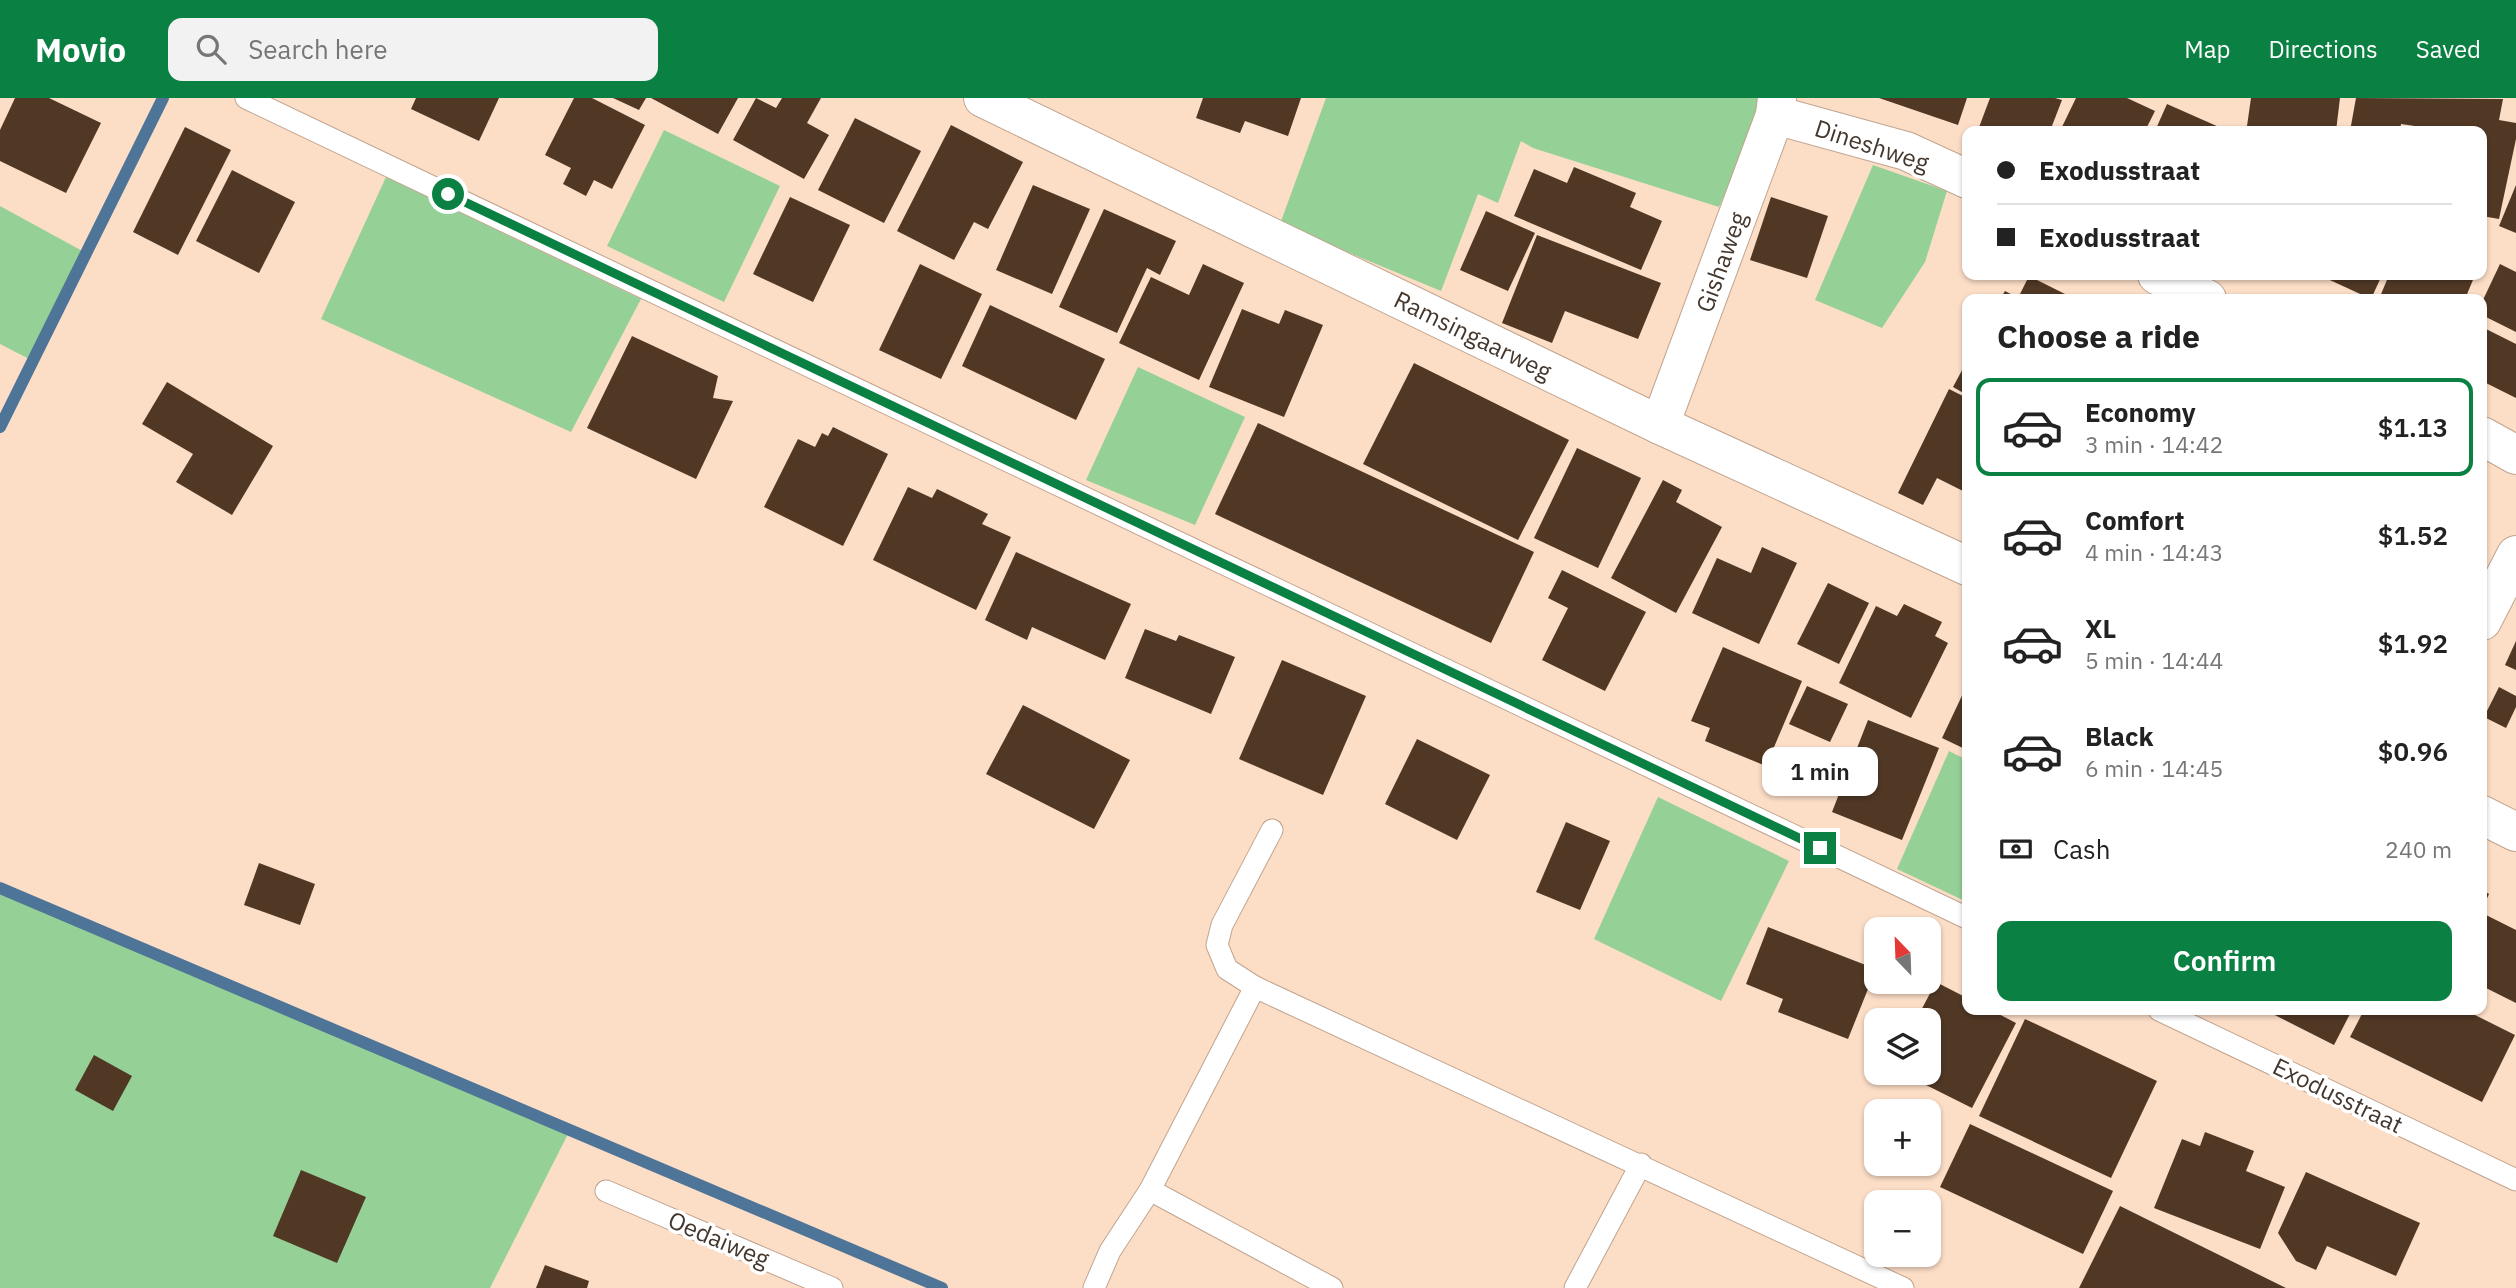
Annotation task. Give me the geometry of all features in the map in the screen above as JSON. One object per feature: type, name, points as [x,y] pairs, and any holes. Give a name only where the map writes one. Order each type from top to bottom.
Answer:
[{"type":"street","name":"Ramsingaarweg","points":[[983,98],[1660,425],[1962,564]]},
{"type":"street","name":"Gishaweg","points":[[1660,425],[1776,107]]},
{"type":"street","name":"Dineshweg","points":[[1776,107],[1906,151],[1962,177]]},
{"type":"street","points":[[2167,280],[2197,294]]},
{"type":"street","points":[[2487,439],[2516,455]]},
{"type":"street","points":[[2487,611],[2516,555]]},
{"type":"street","points":[[2487,818],[2516,832]]},
{"type":"lane","points":[[246,98],[1962,916]]},
{"type":"lane","points":[[1272,830],[1222,925],[1217,945],[1227,969],[1255,986],[1903,1288]]},
{"type":"lane","points":[[1094,1288],[1110,1251],[1150,1190],[1255,986]]},
{"type":"lane","name":"Exodusstraat","points":[[2170,1015],[2516,1180]]},
{"type":"lane","points":[[1575,1288],[1641,1164]]},
{"type":"lane","points":[[1150,1190],[1332,1288]]},
{"type":"lane","name":"Oedaiweg","points":[[606,1191],[832,1288]]},
{"type":"green space","points":[[1326,98],[1761,98],[1760,112],[1719,207],[1533,148],[1521,141],[1498,203],[1478,194],[1441,291],[1280,224]]},
{"type":"green space","points":[[664,130],[780,186],[724,302],[607,246]]},
{"type":"green space","points":[[1873,165],[1947,191],[1925,262],[1882,328],[1815,300]]},
{"type":"green space","points":[[386,177],[641,299],[571,432],[321,319]]},
{"type":"green space","points":[[0,206],[86,253],[33,361],[0,344]]},
{"type":"green space","points":[[1138,367],[1245,417],[1195,525],[1086,480]]},
{"type":"green space","points":[[1949,751],[1962,758],[1962,900],[1897,869]]},
{"type":"green space","points":[[1658,797],[1789,861],[1721,1001],[1594,939]]},
{"type":"green space","points":[[0,888],[570,1130],[490,1288],[0,1288]]},
{"type":"building","points":[[15,98],[49,98],[101,123],[66,193],[0,161],[0,130]]},
{"type":"building","points":[[416,98],[499,98],[479,141],[411,109]]},
{"type":"building","points":[[574,98],[592,98],[645,125],[612,189],[594,180],[586,196],[563,184],[571,168],[545,155]]},
{"type":"building","points":[[613,98],[646,98],[639,110]]},
{"type":"building","points":[[651,98],[738,98],[718,134]]},
{"type":"building","points":[[756,98],[776,108],[782,98],[821,98],[807,123],[829,135],[804,179],[733,140]]},
{"type":"building","points":[[1203,98],[1301,98],[1288,136],[1245,121],[1240,133],[1196,118]]},
{"type":"building","points":[[1879,98],[1967,98],[1958,125]]},
{"type":"building","points":[[1990,98],[2062,100],[2052,126],[1980,126]]},
{"type":"building","points":[[2076,98],[2127,98],[2155,111],[2148,126],[2062,126]]},
{"type":"building","points":[[2251,98],[2340,98],[2337,126],[2247,126]]},
{"type":"building","points":[[2356,98],[2503,99],[2499,120],[2516,123],[2516,139],[2499,219],[2487,217],[2487,126],[2351,126]]},
{"type":"building","points":[[2167,104],[2217,126],[2157,126]]},
{"type":"building","points":[[855,118],[921,151],[884,223],[818,190]]},
{"type":"building","points":[[951,125],[1023,162],[988,229],[974,222],[954,260],[897,231]]},
{"type":"building","points":[[185,127],[231,150],[178,255],[133,232]]},
{"type":"building","points":[[1574,167],[1636,193],[1630,207],[1662,221],[1641,270],[1514,216],[1534,169],[1567,183]]},
{"type":"building","points":[[232,170],[295,202],[259,273],[196,241]]},
{"type":"building","points":[[1033,185],[1090,209],[1052,294],[996,270]]},
{"type":"building","points":[[2516,185],[2516,233],[2499,226]]},
{"type":"building","points":[[790,197],[850,225],[813,302],[753,274]]},
{"type":"building","points":[[1771,197],[1828,216],[1807,278],[1750,260]]},
{"type":"building","points":[[1104,209],[1176,241],[1160,275],[1147,268],[1117,333],[1059,307]]},
{"type":"building","points":[[1486,211],[1535,233],[1508,291],[1460,270]]},
{"type":"building","points":[[1537,235],[1661,283],[1638,339],[1565,311],[1552,343],[1502,323]]},
{"type":"building","points":[[920,264],[982,294],[941,379],[879,350]]},
{"type":"building","points":[[1203,264],[1244,283],[1199,380],[1119,343],[1151,277],[1189,295]]},
{"type":"building","points":[[2500,264],[2516,272],[2516,332],[2487,318],[2486,294]]},
{"type":"building","points":[[2027,280],[2037,280],[2065,294],[2020,294]]},
{"type":"building","points":[[2330,280],[2380,280],[2373,294],[2360,294]]},
{"type":"building","points":[[2387,280],[2473,280],[2467,294],[2381,294]]},
{"type":"building","points":[[990,305],[1105,359],[1076,420],[962,366]]},
{"type":"building","points":[[1242,309],[1279,324],[1285,310],[1323,325],[1284,417],[1209,387]]},
{"type":"building","points":[[2487,330],[2516,344],[2516,398],[2487,384]]},
{"type":"building","points":[[632,336],[718,376],[713,398],[733,401],[696,479],[587,428]]},
{"type":"building","points":[[1414,363],[1569,440],[1518,540],[1363,464]]},
{"type":"building","points":[[1962,370],[1962,392],[1953,387]]},
{"type":"building","points":[[167,382],[273,446],[232,515],[176,482],[193,454],[142,424]]},
{"type":"building","points":[[1949,389],[1962,396],[1962,490],[1937,478],[1923,505],[1898,493]]},
{"type":"building","points":[[1258,423],[1534,552],[1491,643],[1215,514]]},
{"type":"building","points":[[833,427],[888,454],[843,546],[764,507],[798,439],[815,447],[822,433],[828,436]]},
{"type":"building","points":[[1577,448],[1641,478],[1598,568],[1534,538]]},
{"type":"building","points":[[1663,480],[1682,490],[1676,502],[1722,527],[1676,613],[1611,578]]},
{"type":"building","points":[[908,487],[932,498],[937,489],[988,514],[982,524],[1011,537],[976,610],[873,560]]},
{"type":"building","points":[[1762,547],[1797,563],[1759,644],[1692,613],[1717,558],[1751,573]]},
{"type":"building","points":[[1016,552],[1131,604],[1105,660],[1032,627],[1027,640],[985,620]]},
{"type":"building","points":[[1562,570],[1646,612],[1605,691],[1542,660],[1568,608],[1548,598]]},
{"type":"building","points":[[1828,583],[1869,603],[1839,664],[1797,644]]},
{"type":"building","points":[[1904,604],[1942,622],[1935,636],[1948,643],[1911,718],[1839,683],[1876,606],[1897,616]]},
{"type":"building","points":[[1145,629],[1176,641],[1179,635],[1235,657],[1211,714],[1125,678]]},
{"type":"building","points":[[2516,641],[2516,670],[2505,665]]},
{"type":"building","points":[[1723,647],[1802,681],[1766,766],[1705,741],[1710,728],[1691,721]]},
{"type":"building","points":[[1282,660],[1366,696],[1323,795],[1239,759]]},
{"type":"building","points":[[1807,686],[1848,704],[1830,742],[1789,724]]},
{"type":"building","points":[[2499,687],[2516,696],[2516,707],[2506,728],[2487,718],[2487,711]]},
{"type":"building","points":[[1962,696],[1962,748],[1942,738]]},
{"type":"building","points":[[1023,705],[1130,760],[1094,829],[986,774]]},
{"type":"building","points":[[1868,720],[1939,748],[1902,840],[1832,812]]},
{"type":"building","points":[[1417,739],[1490,775],[1457,840],[1385,804]]},
{"type":"building","points":[[1566,822],[1610,841],[1580,910],[1536,892]]},
{"type":"building","points":[[259,863],[315,884],[300,925],[244,905]]},
{"type":"building","points":[[2487,916],[2516,930],[2516,1003],[2487,988]]},
{"type":"building","points":[[1768,927],[1864,964],[1866,994],[1848,1039],[1778,1012],[1783,999],[1746,984]]},
{"type":"building","points":[[1941,985],[1962,995],[1962,1015],[2001,1015],[2016,1023],[1972,1108],[1926,1085],[1941,1085],[1941,1008],[1922,1008],[1930,994],[1941,994]]},
{"type":"building","points":[[2275,1015],[2349,1015],[2334,1045]]},
{"type":"building","points":[[2361,1015],[2475,1015],[2515,1035],[2482,1102],[2350,1037]]},
{"type":"building","points":[[2025,1019],[2157,1081],[2111,1178],[1979,1116]]},
{"type":"building","points":[[94,1055],[132,1076],[113,1111],[75,1090]]},
{"type":"building","points":[[1970,1124],[2113,1191],[2083,1254],[1940,1187]]},
{"type":"building","points":[[2205,1132],[2254,1151],[2246,1171],[2285,1187],[2260,1249],[2154,1208],[2182,1139],[2200,1146]]},
{"type":"building","points":[[301,1170],[366,1197],[337,1263],[273,1236]]},
{"type":"building","points":[[2306,1172],[2420,1223],[2396,1276],[2327,1246],[2316,1270],[2296,1261],[2278,1233]]},
{"type":"building","points":[[2120,1206],[2286,1288],[2079,1288]]},
{"type":"building","points":[[545,1265],[589,1281],[587,1288],[536,1288]]},
{"type":"waterway","points":[[0,427],[163,98]]},
{"type":"waterway","points":[[0,888],[942,1288]]},
{"type":"route","points":[[448,194],[1820,848]]}]
